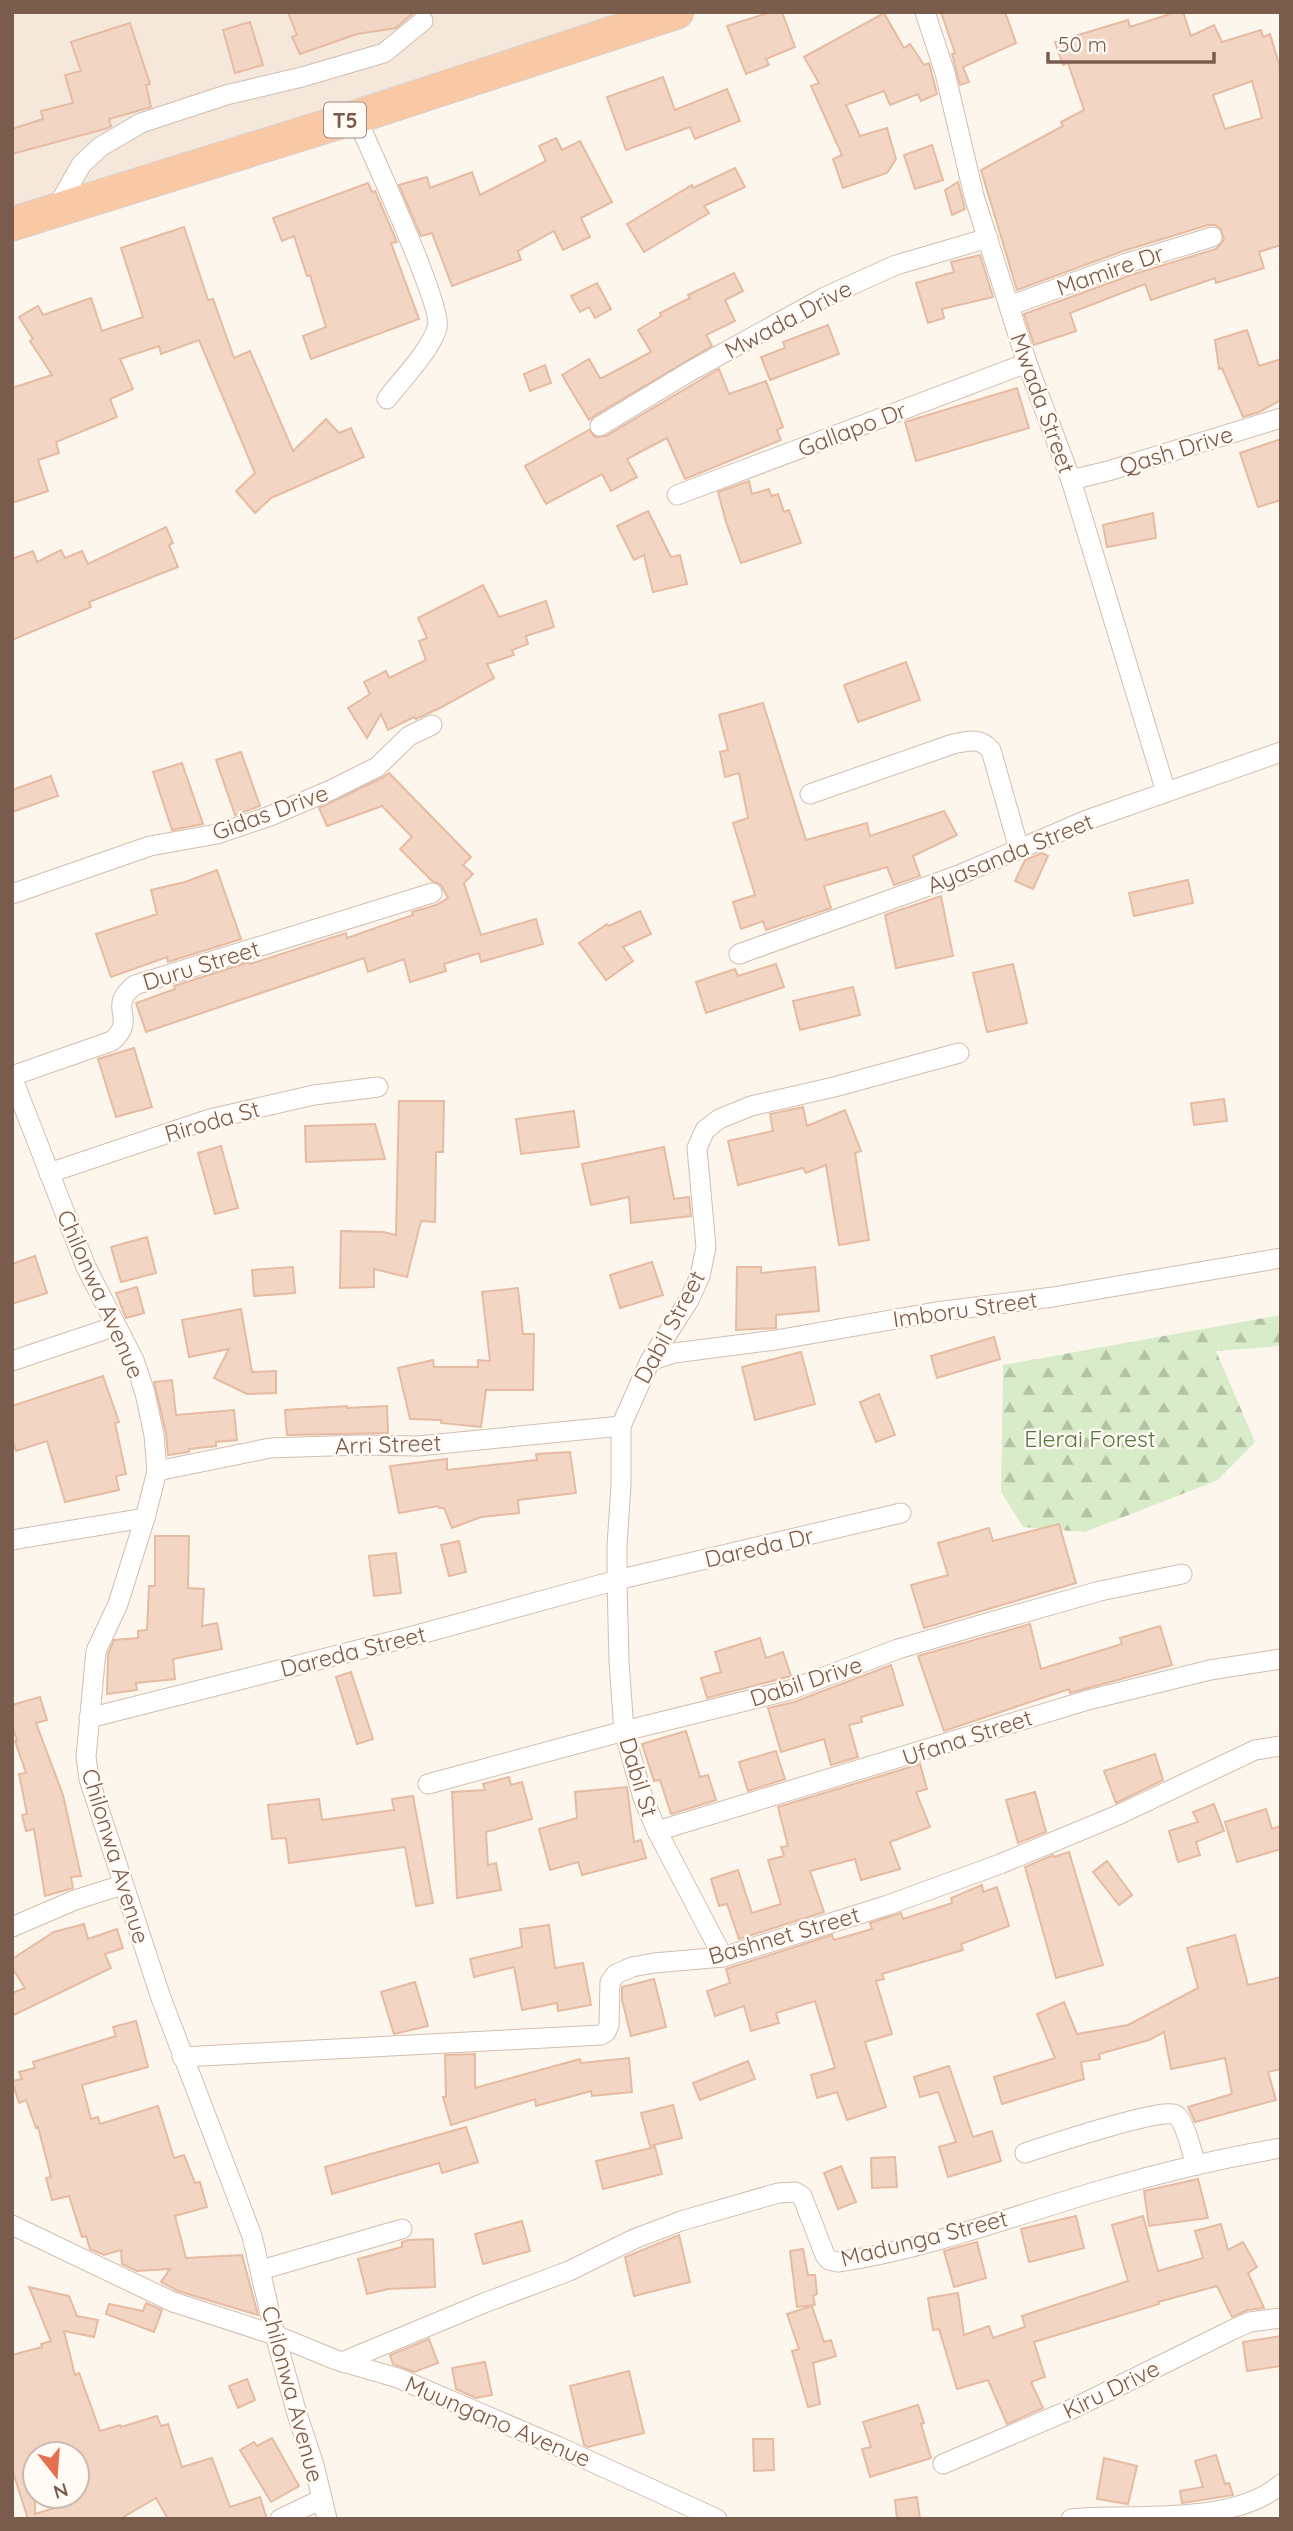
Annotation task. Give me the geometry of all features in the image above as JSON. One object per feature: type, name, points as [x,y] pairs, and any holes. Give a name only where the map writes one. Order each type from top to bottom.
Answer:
[{"type":"highway","name":"T5","points":[[12,224],[356,117],[677,12]]},
{"type":"street","name":"Mwada Street","points":[[925,12],[945,73],[971,183],[1009,306],[1027,363],[1071,480],[1166,792]]},
{"type":"street","points":[[55,211],[81,165],[91,155],[141,123],[226,95],[302,77],[384,53],[423,21]]},
{"type":"street","points":[[356,117],[422,271],[437,310],[439,323],[432,341],[387,399]]},
{"type":"street","name":"Mamire Dr","points":[[1009,306],[1127,263],[1212,237]]},
{"type":"street","name":"Mwada Drive","points":[[600,426],[689,372],[825,297],[896,265],[988,238]]},
{"type":"street","name":"Gallapo Dr","points":[[677,495],[1027,363]]},
{"type":"street","name":"Qash Drive","points":[[1071,480],[1281,418]]},
{"type":"street","name":"Gidas Drive","points":[[12,894],[150,846],[218,834],[271,816],[377,767],[409,736],[432,724]]},
{"type":"street","points":[[810,794],[953,744],[977,740],[985,743],[991,750],[1019,849]]},
{"type":"street","name":"Ayasanda Street","points":[[739,954],[959,876],[1087,820],[1281,752]]},
{"type":"street","name":"Duru Street","points":[[12,1077],[112,1041],[122,1032],[124,1018],[120,1003],[124,993],[135,985],[432,893]]},
{"type":"street","name":"Dabil Street","points":[[617,1580],[621,1426],[650,1361],[689,1300],[700,1276],[706,1247],[697,1148],[705,1130],[719,1119],[751,1106],[959,1053]]},
{"type":"street","name":"Chilonwa Avenue","points":[[12,1077],[86,1267],[134,1360],[145,1393],[154,1435],[157,1471],[145,1518],[118,1604],[96,1651],[86,1757],[89,1779],[122,1885],[182,2057],[243,2210],[327,2519]]},
{"type":"street","name":"Riroda St","points":[[49,1173],[210,1119],[314,1095],[378,1087]]},
{"type":"street","name":"Imboru Street","points":[[650,1361],[674,1353],[776,1340],[936,1312],[1053,1297],[1138,1280],[1281,1258]]},
{"type":"street","points":[[12,1361],[116,1326]]},
{"type":"street","name":"Arri Street","points":[[157,1471],[270,1448],[418,1446],[621,1426]]},
{"type":"street","name":"Dareda Dr","points":[[617,1580],[901,1513]]},
{"type":"street","points":[[12,1540],[145,1518]]},
{"type":"street","name":"Dabil Drive","points":[[428,1784],[790,1690],[898,1649],[1100,1591],[1182,1574]]},
{"type":"street","name":"Dareda Street","points":[[89,1718],[416,1636],[617,1580]]},
{"type":"street","name":"Dabil St","points":[[617,1580],[624,1731],[643,1798],[657,1831],[723,1956]]},
{"type":"street","name":"Ufana Street","points":[[657,1831],[1088,1700],[1210,1670],[1281,1658]]},
{"type":"street","name":"Bashnet Street","points":[[182,2057],[601,2035],[606,2032],[608,2025],[610,1982],[616,1974],[654,1963],[723,1956],[888,1905],[1000,1864],[1118,1815],[1255,1750],[1281,1746]]},
{"type":"street","points":[[12,1927],[75,1900],[122,1885]]},
{"type":"street","points":[[1025,2153],[1130,2121],[1174,2113],[1183,2127],[1196,2165]]},
{"type":"street","name":"Madunga Street","points":[[342,2362],[569,2271],[654,2231],[718,2209],[778,2193],[796,2192],[802,2196],[825,2255],[829,2260],[838,2262],[925,2242],[1106,2188],[1196,2165],[1281,2148]]},
{"type":"street","points":[[261,2270],[402,2229]]},
{"type":"street","name":"Muungano Avenue","points":[[18,2233],[173,2302],[431,2391],[717,2519]]},
{"type":"street","name":"Kiru Drive","points":[[943,2464],[1072,2409],[1250,2322],[1281,2318]]},
{"type":"street","points":[[1071,2519],[1201,2512],[1256,2499],[1281,2484]]},
{"type":"street","points":[[280,2519],[322,2499]]},
{"type":"shaded area","points":[[12,12],[699,12],[12,231]]},
{"type":"green space","name":"Elerai Forest","points":[[1281,1315],[1281,1346],[1216,1351],[1255,1442],[1218,1480],[1085,1532],[1023,1527],[1001,1492],[1003,1365]]},
{"type":"building","points":[[288,12],[414,12],[396,28],[357,34],[300,54],[292,37],[297,35]]},
{"type":"building","points":[[771,12],[782,12],[795,47],[766,59],[769,65],[746,74],[727,26]]},
{"type":"building","points":[[941,12],[1005,12],[1016,43],[963,67],[969,82],[960,85],[952,54],[955,53]]},
{"type":"building","points":[[1183,12],[1191,36],[1214,25],[1222,42],[1261,30],[1263,37],[1270,34],[1281,70],[1281,245],[1259,252],[1264,268],[1216,283],[1215,278],[1151,300],[1145,284],[1070,313],[1076,331],[1034,345],[1024,314],[1131,275],[1216,249],[1224,240],[1221,229],[1208,225],[1123,251],[1017,290],[981,170],[1063,126],[1061,122],[1084,110],[1068,63],[1063,65],[1055,42],[1128,20],[1130,27]],"holes":[[[1252,81],[1262,118],[1225,129],[1213,95]]]},
{"type":"building","points":[[884,13],[904,48],[910,44],[924,65],[929,63],[937,94],[921,101],[918,94],[890,105],[884,91],[846,105],[860,136],[887,128],[896,159],[887,173],[843,188],[833,159],[842,155],[811,86],[819,83],[804,57]]},
{"type":"building","points":[[250,22],[263,65],[235,73],[223,30]]},
{"type":"building","points":[[130,23],[150,84],[146,85],[151,107],[109,119],[111,126],[108,128],[12,154],[12,129],[43,119],[41,111],[73,103],[65,75],[81,71],[71,42]]},
{"type":"building","points":[[663,77],[675,110],[727,89],[740,121],[695,139],[690,127],[626,150],[607,97]]},
{"type":"building","points":[[556,138],[562,150],[580,141],[612,202],[581,218],[590,237],[563,250],[554,231],[518,251],[521,260],[452,286],[432,233],[421,236],[399,185],[427,177],[430,188],[472,172],[480,195],[546,161],[539,146]]},
{"type":"building","points":[[932,145],[943,180],[915,189],[904,155]]},
{"type":"building","points":[[735,168],[745,187],[704,206],[709,213],[644,252],[627,224],[692,185],[693,188]]},
{"type":"building","points":[[958,182],[965,209],[952,215],[945,190]]},
{"type":"building","points":[[368,183],[372,192],[375,191],[397,242],[391,243],[419,319],[311,359],[303,336],[326,327],[310,275],[307,276],[294,236],[282,241],[273,218]]},
{"type":"building","points":[[184,227],[208,300],[213,299],[234,358],[250,351],[293,451],[326,419],[339,433],[351,428],[364,457],[271,498],[255,513],[236,491],[255,473],[199,340],[161,354],[159,346],[120,359],[133,389],[110,399],[117,417],[56,442],[59,453],[38,460],[48,491],[12,503],[12,388],[52,375],[30,341],[33,339],[19,317],[38,306],[43,315],[91,298],[102,331],[143,317],[121,248]]},
{"type":"building","points":[[980,255],[993,297],[942,309],[944,318],[928,323],[916,283],[954,272],[951,262]]},
{"type":"building","points":[[734,273],[743,291],[725,300],[735,321],[706,335],[712,346],[589,420],[562,375],[589,359],[602,378],[651,352],[638,330],[661,316],[660,313],[690,298],[688,295]]},
{"type":"building","points":[[597,283],[611,309],[595,318],[589,307],[580,312],[571,296]]},
{"type":"building","points":[[828,325],[839,354],[770,380],[761,357],[785,348],[783,342]]},
{"type":"building","points":[[1247,330],[1259,366],[1281,359],[1281,400],[1243,417],[1222,368],[1219,369],[1215,340]]},
{"type":"building","points":[[545,365],[551,383],[530,391],[524,374]]},
{"type":"building","points":[[719,369],[729,394],[766,381],[783,427],[777,430],[781,440],[685,479],[667,438],[627,459],[637,477],[611,491],[602,474],[546,504],[525,466],[589,430],[595,437],[606,436]]},
{"type":"building","points":[[1017,388],[1029,428],[916,461],[905,422]]},
{"type":"building","points":[[1281,439],[1281,500],[1258,507],[1240,453]]},
{"type":"building","points":[[749,481],[752,494],[769,489],[771,496],[778,494],[784,512],[789,510],[801,543],[741,563],[718,492]]},
{"type":"building","points":[[648,511],[671,557],[680,555],[687,584],[653,592],[644,555],[634,560],[617,526]]},
{"type":"building","points":[[1153,513],[1156,538],[1107,547],[1103,525]]},
{"type":"building","points":[[166,527],[173,543],[169,545],[178,567],[89,602],[91,607],[12,640],[12,559],[33,551],[37,562],[61,550],[65,558],[82,551],[88,564]]},
{"type":"building","points":[[483,585],[499,617],[546,601],[554,627],[526,636],[528,644],[512,650],[514,655],[487,664],[494,678],[440,708],[388,730],[381,714],[367,738],[348,708],[370,694],[364,682],[386,671],[389,678],[426,660],[419,641],[427,638],[418,618]]},
{"type":"building","points":[[906,662],[920,700],[858,722],[844,685]]},
{"type":"building","points":[[763,703],[806,840],[867,823],[870,836],[944,811],[957,835],[913,856],[920,876],[894,885],[887,867],[824,886],[831,908],[766,930],[763,921],[741,929],[733,902],[755,895],[733,823],[748,818],[739,773],[725,777],[720,752],[728,750],[719,715]]},
{"type":"building","points":[[241,752],[260,806],[235,815],[216,760]]},
{"type":"building","points":[[182,763],[203,824],[172,830],[153,772]]},
{"type":"building","points":[[389,773],[471,857],[463,865],[473,874],[464,883],[481,935],[536,919],[543,944],[481,962],[479,953],[444,964],[446,971],[410,982],[404,959],[368,972],[364,958],[146,1032],[136,1003],[175,989],[174,986],[346,933],[347,938],[413,915],[412,912],[436,905],[448,898],[441,885],[432,881],[400,849],[412,837],[382,806],[327,826],[319,808]]},
{"type":"building","points":[[51,776],[58,796],[12,812],[12,790]]},
{"type":"building","points":[[1042,853],[1048,856],[1033,889],[1015,881],[1025,860]]},
{"type":"building","points":[[217,870],[241,939],[168,962],[167,957],[111,977],[96,934],[157,914],[151,890],[185,882]]},
{"type":"building","points":[[1188,880],[1193,903],[1134,916],[1129,893]]},
{"type":"building","points":[[941,896],[953,956],[896,968],[885,915]]},
{"type":"building","points":[[640,911],[651,934],[623,947],[633,961],[606,980],[579,943],[607,924],[609,926]]},
{"type":"building","points":[[776,964],[784,987],[706,1013],[696,982],[735,969],[738,976]]},
{"type":"building","points":[[1013,964],[1027,1023],[987,1032],[973,973]]},
{"type":"building","points":[[853,987],[860,1015],[800,1030],[793,1001]]},
{"type":"building","points":[[134,1048],[152,1107],[116,1117],[98,1059]]},
{"type":"building","points":[[1224,1099],[1227,1121],[1194,1125],[1191,1103]]},
{"type":"building","points":[[399,1101],[444,1101],[443,1152],[436,1152],[435,1222],[421,1221],[407,1277],[374,1269],[374,1287],[340,1288],[341,1231],[396,1235]]},
{"type":"building","points":[[803,1107],[807,1126],[845,1110],[861,1151],[855,1153],[869,1240],[839,1245],[826,1165],[806,1173],[803,1168],[738,1185],[728,1141],[773,1131],[770,1114]]},
{"type":"building","points":[[574,1111],[579,1147],[521,1154],[516,1119]]},
{"type":"building","points":[[375,1124],[385,1159],[306,1162],[305,1126]]},
{"type":"building","points":[[221,1146],[238,1208],[215,1214],[198,1153]]},
{"type":"building","points":[[664,1147],[674,1199],[689,1197],[691,1216],[631,1223],[629,1197],[591,1205],[582,1164]]},
{"type":"building","points":[[147,1237],[156,1273],[121,1282],[111,1247]]},
{"type":"building","points":[[35,1256],[47,1293],[12,1304],[12,1264]]},
{"type":"building","points":[[652,1262],[663,1295],[620,1308],[610,1275]]},
{"type":"building","points":[[293,1267],[295,1293],[254,1296],[252,1270]]},
{"type":"building","points":[[737,1267],[761,1267],[761,1273],[815,1267],[819,1311],[776,1315],[776,1328],[736,1330]]},
{"type":"building","points":[[137,1287],[144,1313],[126,1318],[116,1293]]},
{"type":"building","points":[[518,1288],[523,1334],[534,1334],[533,1390],[486,1390],[481,1427],[441,1423],[442,1420],[410,1419],[398,1368],[433,1360],[434,1367],[478,1367],[478,1360],[490,1361],[482,1292]]},
{"type":"building","points":[[241,1309],[252,1372],[276,1371],[276,1393],[247,1394],[214,1378],[229,1349],[189,1357],[182,1320]]},
{"type":"building","points":[[994,1337],[1000,1359],[937,1378],[931,1356]]},
{"type":"building","points":[[801,1352],[815,1404],[755,1420],[742,1367]]},
{"type":"building","points":[[103,1376],[119,1422],[115,1423],[126,1474],[116,1476],[119,1490],[65,1502],[47,1441],[16,1451],[12,1438],[12,1406]]},
{"type":"building","points":[[172,1380],[176,1415],[234,1410],[237,1440],[216,1442],[216,1446],[168,1455],[166,1433],[154,1382]]},
{"type":"building","points":[[879,1394],[895,1435],[876,1442],[860,1402]]},
{"type":"building","points":[[387,1406],[388,1433],[287,1435],[285,1410]]},
{"type":"building","points":[[570,1452],[576,1493],[518,1500],[519,1513],[481,1517],[452,1528],[444,1508],[438,1506],[399,1513],[390,1466],[447,1459],[447,1470],[537,1460],[536,1454]]},
{"type":"building","points":[[1059,1524],[1076,1583],[924,1628],[911,1585],[948,1575],[938,1543],[989,1528],[993,1541]]},
{"type":"building","points":[[155,1536],[189,1536],[188,1588],[204,1589],[202,1626],[217,1623],[222,1649],[173,1659],[175,1679],[136,1683],[137,1690],[107,1694],[108,1654],[114,1640],[138,1638],[138,1631],[147,1630],[149,1586],[155,1586]]},
{"type":"building","points":[[459,1541],[466,1572],[449,1576],[441,1545]]},
{"type":"building","points":[[396,1553],[401,1593],[374,1596],[369,1556]]},
{"type":"building","points":[[1030,1624],[1041,1669],[1122,1644],[1120,1638],[1160,1626],[1172,1665],[1070,1693],[1069,1689],[944,1731],[918,1656]]},
{"type":"building","points":[[760,1638],[766,1658],[783,1652],[791,1676],[707,1698],[701,1678],[721,1672],[715,1652]]},
{"type":"building","points":[[891,1665],[903,1705],[861,1717],[862,1722],[849,1725],[858,1757],[831,1765],[824,1739],[781,1752],[768,1708],[794,1702]]},
{"type":"building","points":[[351,1672],[373,1739],[357,1744],[336,1677]]},
{"type":"building","points":[[40,1697],[47,1720],[36,1723],[63,1795],[81,1876],[71,1877],[73,1888],[45,1896],[34,1829],[26,1831],[22,1815],[27,1814],[19,1774],[26,1773],[12,1724],[12,1705]]},
{"type":"building","points":[[686,1731],[700,1777],[708,1775],[716,1800],[671,1814],[660,1780],[654,1781],[642,1744]]},
{"type":"building","points":[[776,1751],[785,1779],[748,1791],[739,1762]]},
{"type":"building","points":[[1155,1754],[1163,1780],[1116,1803],[1104,1771]]},
{"type":"building","points":[[920,1764],[927,1789],[916,1792],[930,1827],[890,1842],[900,1869],[861,1880],[855,1859],[810,1871],[824,1912],[739,1939],[727,1904],[719,1906],[711,1879],[738,1870],[752,1913],[781,1904],[768,1860],[784,1856],[781,1847],[788,1846],[778,1807]]},
{"type":"building","points":[[509,1777],[511,1785],[522,1782],[532,1819],[486,1832],[488,1865],[496,1863],[501,1890],[457,1898],[452,1792],[485,1790],[483,1784]]},
{"type":"building","points":[[627,1787],[634,1842],[641,1840],[646,1858],[582,1875],[578,1862],[550,1870],[539,1829],[577,1818],[575,1792]]},
{"type":"building","points":[[1035,1792],[1046,1832],[1018,1843],[1006,1800]]},
{"type":"building","points":[[413,1796],[433,1903],[416,1906],[405,1847],[289,1863],[286,1838],[272,1839],[268,1805],[319,1799],[322,1820],[394,1810],[392,1799]]},
{"type":"building","points":[[1214,1804],[1224,1831],[1196,1842],[1200,1855],[1178,1862],[1169,1831],[1198,1822],[1193,1812]]},
{"type":"building","points":[[1266,1809],[1272,1829],[1281,1826],[1281,1849],[1237,1862],[1225,1822]]},
{"type":"building","points":[[1069,1852],[1103,1965],[1056,1978],[1025,1867],[1053,1855],[1054,1857]]},
{"type":"building","points":[[1107,1861],[1132,1895],[1119,1905],[1093,1872]]},
{"type":"building","points":[[982,1885],[983,1892],[997,1887],[1009,1926],[961,1944],[963,1950],[882,1974],[884,1979],[876,1981],[892,2034],[865,2042],[886,2107],[847,2120],[837,2092],[817,2098],[811,2075],[835,2068],[815,2001],[776,2013],[779,2023],[751,2031],[744,2006],[715,2016],[707,1991],[730,1983],[726,1969],[832,1935],[834,1940],[872,1929],[870,1923],[901,1913],[903,1919],[952,1903],[951,1898]]},
{"type":"building","points":[[84,1924],[88,1939],[117,1929],[123,1948],[105,1954],[111,1968],[12,2016],[12,1993],[25,1988],[12,1968],[12,1959],[54,1932]]},
{"type":"building","points":[[549,1925],[555,1968],[583,1963],[591,2005],[558,2011],[557,2003],[522,2010],[514,1967],[474,1977],[470,1959],[522,1947],[520,1929]]},
{"type":"building","points":[[1235,1935],[1248,1985],[1281,1977],[1281,2069],[1268,2072],[1276,2100],[1195,2122],[1188,2107],[1232,2094],[1225,2058],[1171,2069],[1164,2032],[1149,2040],[1099,2054],[1100,2059],[1081,2062],[1084,2079],[1002,2104],[994,2077],[1055,2058],[1037,2014],[1064,2002],[1077,2034],[1128,2025],[1198,1988],[1187,1948]]},
{"type":"building","points":[[654,1979],[666,2027],[631,2036],[622,2000],[622,1987]]},
{"type":"building","points":[[415,1982],[428,2026],[394,2034],[381,1992]]},
{"type":"building","points":[[136,2021],[148,2067],[82,2085],[91,2119],[98,2117],[100,2124],[158,2106],[174,2158],[184,2155],[195,2183],[200,2182],[207,2207],[175,2216],[186,2258],[242,2255],[258,2315],[178,2291],[161,2282],[170,2269],[137,2271],[122,2264],[121,2250],[104,2255],[90,2249],[86,2236],[82,2237],[69,2196],[52,2200],[46,2178],[51,2177],[38,2127],[36,2128],[26,2100],[19,2103],[12,2081],[22,2079],[19,2072],[35,2068],[33,2062],[116,2036],[113,2027]]},
{"type":"building","points":[[475,2054],[475,2088],[580,2059],[581,2063],[629,2058],[632,2092],[592,2096],[591,2091],[536,2106],[535,2099],[451,2125],[443,2097],[446,2097],[445,2055]]},
{"type":"building","points":[[748,2061],[755,2079],[700,2100],[693,2083]]},
{"type":"building","points":[[949,2066],[973,2137],[992,2131],[1001,2161],[948,2177],[939,2147],[956,2142],[938,2092],[920,2097],[914,2077]]},
{"type":"building","points":[[673,2105],[682,2138],[650,2146],[641,2113]]},
{"type":"building","points":[[466,2127],[478,2162],[442,2173],[439,2163],[332,2194],[325,2167]]},
{"type":"building","points":[[655,2147],[662,2174],[603,2189],[596,2161]]},
{"type":"building","points":[[895,2157],[897,2187],[872,2188],[871,2158]]},
{"type":"building","points":[[841,2166],[856,2202],[838,2209],[824,2173]]},
{"type":"building","points":[[1198,2179],[1208,2218],[1149,2226],[1144,2191]]},
{"type":"building","points":[[1076,2216],[1084,2248],[1029,2262],[1021,2229]]},
{"type":"building","points":[[1143,2216],[1158,2271],[1203,2258],[1195,2231],[1221,2224],[1228,2250],[1243,2242],[1257,2267],[1248,2273],[1264,2308],[1248,2310],[1232,2317],[1217,2286],[1034,2342],[1045,2377],[1031,2382],[1043,2408],[1007,2424],[988,2380],[957,2389],[939,2329],[933,2330],[928,2298],[958,2293],[964,2335],[989,2326],[993,2338],[1025,2327],[1022,2316],[1128,2281],[1112,2225]]},
{"type":"building","points":[[522,2221],[530,2251],[483,2264],[475,2234]]},
{"type":"building","points":[[679,2235],[690,2282],[634,2296],[625,2257]]},
{"type":"building","points":[[433,2239],[435,2287],[388,2289],[367,2294],[358,2259],[402,2247],[402,2242],[408,2240]]},
{"type":"building","points":[[977,2242],[986,2278],[954,2287],[944,2251]]},
{"type":"building","points":[[803,2249],[808,2275],[815,2275],[817,2294],[813,2296],[815,2305],[797,2307],[790,2251]]},
{"type":"building","points":[[29,2287],[69,2296],[77,2316],[98,2320],[94,2337],[64,2331],[75,2375],[79,2373],[100,2431],[157,2416],[161,2426],[168,2424],[182,2467],[212,2458],[230,2507],[260,2497],[267,2519],[168,2519],[156,2498],[120,2519],[28,2519],[25,2510],[35,2510],[35,2514],[48,2510],[91,2510],[91,2440],[21,2440],[21,2497],[12,2469],[12,2355],[42,2347],[41,2344],[51,2341]]},
{"type":"building","points":[[146,2303],[162,2310],[154,2332],[106,2314],[109,2304],[143,2311]]},
{"type":"building","points":[[812,2306],[824,2342],[831,2340],[836,2356],[813,2363],[820,2404],[808,2407],[792,2351],[799,2349],[787,2314]]},
{"type":"building","points":[[1281,2336],[1281,2366],[1247,2371],[1243,2342]]},
{"type":"building","points":[[429,2339],[438,2363],[414,2372],[393,2364],[390,2355]]},
{"type":"building","points":[[485,2362],[492,2395],[476,2398],[456,2389],[452,2368]]},
{"type":"building","points":[[629,2371],[644,2433],[588,2447],[584,2445],[570,2386]]},
{"type":"building","points":[[247,2379],[255,2400],[238,2408],[229,2386]]},
{"type":"building","points":[[918,2405],[931,2458],[870,2477],[862,2449],[871,2447],[863,2422]]},
{"type":"building","points":[[272,2438],[299,2486],[271,2502],[240,2450],[254,2442],[257,2446]]},
{"type":"building","points":[[753,2439],[773,2439],[774,2470],[754,2471]]},
{"type":"building","points":[[1216,2455],[1225,2484],[1229,2483],[1233,2495],[1182,2503],[1180,2491],[1203,2487],[1195,2461]]},
{"type":"building","points":[[1104,2458],[1137,2466],[1128,2504],[1097,2499]]},
{"type":"building","points":[[917,2497],[920,2519],[897,2519],[895,2500]]}]
